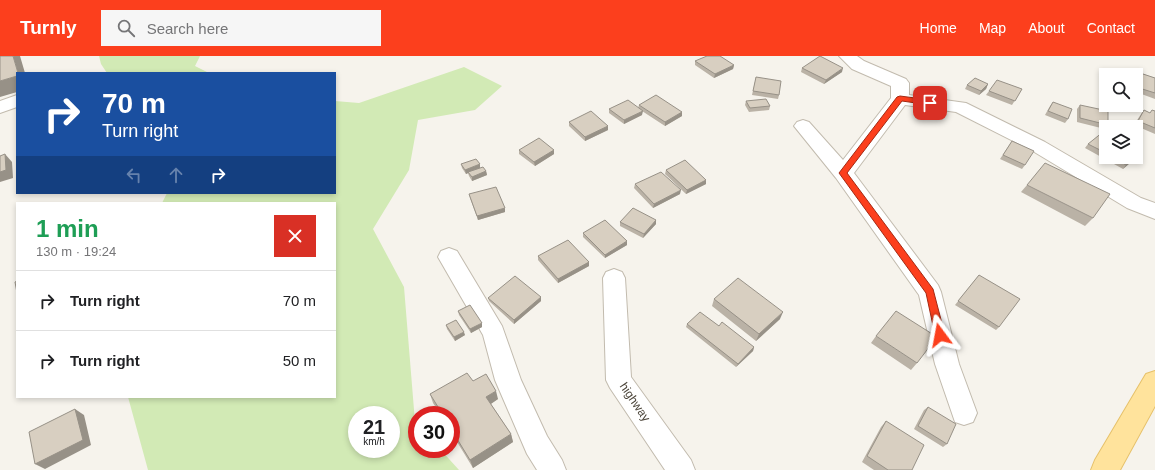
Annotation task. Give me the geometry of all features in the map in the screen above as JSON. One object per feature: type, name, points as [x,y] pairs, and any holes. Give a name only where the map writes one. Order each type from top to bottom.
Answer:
[{"type":"main road","points":[[1105,470],[1155,382]]},
{"type":"street","points":[[843,173],[900,99],[900,83],[858,65],[847,56]]},
{"type":"street","points":[[900,99],[960,107],[1038,146],[1134,203],[1155,211]]},
{"type":"street","points":[[0,107],[16,101]]},
{"type":"street","points":[[803,126],[843,173],[930,292],[947,364],[964,413]]},
{"type":"street","points":[[449,257],[494,333],[508,380],[537,445],[552,470]]},
{"type":"street","name":"highway","points":[[614,278],[619,380],[681,470]]},
{"type":"green space","points":[[99,56],[200,56],[195,66],[207,72],[106,72],[101,64]]},
{"type":"green space","points":[[464,67],[502,86],[475,110],[418,120],[409,170],[373,229],[404,287],[414,406],[408,406],[408,458],[448,458],[459,470],[148,470],[128,398],[336,398],[336,202],[162,202],[166,194],[336,194],[336,101],[359,103]]},
{"type":"building","points":[[0,56],[13,56],[18,72],[16,72],[16,76],[0,81]]},
{"type":"building","points":[[707,56],[720,56],[734,65],[715,74],[695,61]]},
{"type":"building","points":[[820,56],[843,68],[826,80],[802,68]]},
{"type":"building","points":[[1143,74],[1155,78],[1155,93],[1143,89]]},
{"type":"building","points":[[756,77],[781,81],[779,95],[753,91]]},
{"type":"building","points":[[975,78],[988,84],[981,91],[967,85]]},
{"type":"building","points":[[997,80],[1022,89],[1015,101],[989,91]]},
{"type":"building","points":[[656,95],[682,112],[665,122],[639,105]]},
{"type":"building","points":[[766,99],[770,106],[750,108],[746,101]]},
{"type":"building","points":[[628,100],[643,111],[624,120],[609,109]]},
{"type":"building","points":[[1053,102],[1072,109],[1068,119],[1048,111]]},
{"type":"building","points":[[1080,105],[1099,109],[1099,112],[1108,112],[1108,120],[1099,120],[1099,123],[1080,118]]},
{"type":"building","points":[[1144,110],[1150,113],[1152,110],[1155,111],[1155,128],[1143,123],[1143,120],[1139,120]]},
{"type":"building","points":[[591,111],[608,126],[585,137],[569,122]]},
{"type":"building","points":[[1099,135],[1099,150],[1088,144]]},
{"type":"building","points":[[539,138],[554,150],[534,162],[519,150]]},
{"type":"building","points":[[1012,141],[1034,151],[1025,165],[1003,155]]},
{"type":"building","points":[[5,154],[6,170],[0,172],[0,156]]},
{"type":"building","points":[[476,159],[480,164],[465,170],[461,164]]},
{"type":"building","points":[[685,160],[706,180],[687,190],[666,170]]},
{"type":"building","points":[[1045,163],[1110,194],[1093,218],[1027,185]]},
{"type":"building","points":[[483,167],[486,171],[472,177],[468,172]]},
{"type":"building","points":[[661,172],[681,190],[654,204],[635,184]]},
{"type":"building","points":[[496,187],[505,208],[477,216],[469,194]]},
{"type":"building","points":[[633,208],[656,220],[644,234],[620,222]]},
{"type":"building","points":[[605,220],[627,241],[605,255],[583,233]]},
{"type":"building","points":[[568,240],[589,262],[558,279],[538,256]]},
{"type":"building","points":[[979,275],[1020,299],[999,327],[958,301]]},
{"type":"building","points":[[515,276],[541,297],[514,320],[488,298]]},
{"type":"building","points":[[738,278],[783,312],[759,334],[714,299]]},
{"type":"building","points":[[470,305],[482,323],[470,329],[458,311]]},
{"type":"building","points":[[896,311],[937,337],[917,363],[876,336]]},
{"type":"building","points":[[700,312],[719,326],[722,322],[754,347],[738,364],[687,324]]},
{"type":"building","points":[[456,320],[464,332],[454,337],[446,325]]},
{"type":"building","points":[[467,373],[473,381],[486,374],[496,391],[486,397],[511,434],[470,460],[460,444],[460,406],[437,406],[430,394]]},
{"type":"building","points":[[928,407],[956,424],[947,444],[918,426]]},
{"type":"building","points":[[75,409],[83,440],[35,464],[29,432]]},
{"type":"building","points":[[886,421],[924,445],[912,470],[888,470],[867,456]]},
{"type":"route","points":[[930,103],[900,99],[843,173],[930,292],[940,335]]}]
